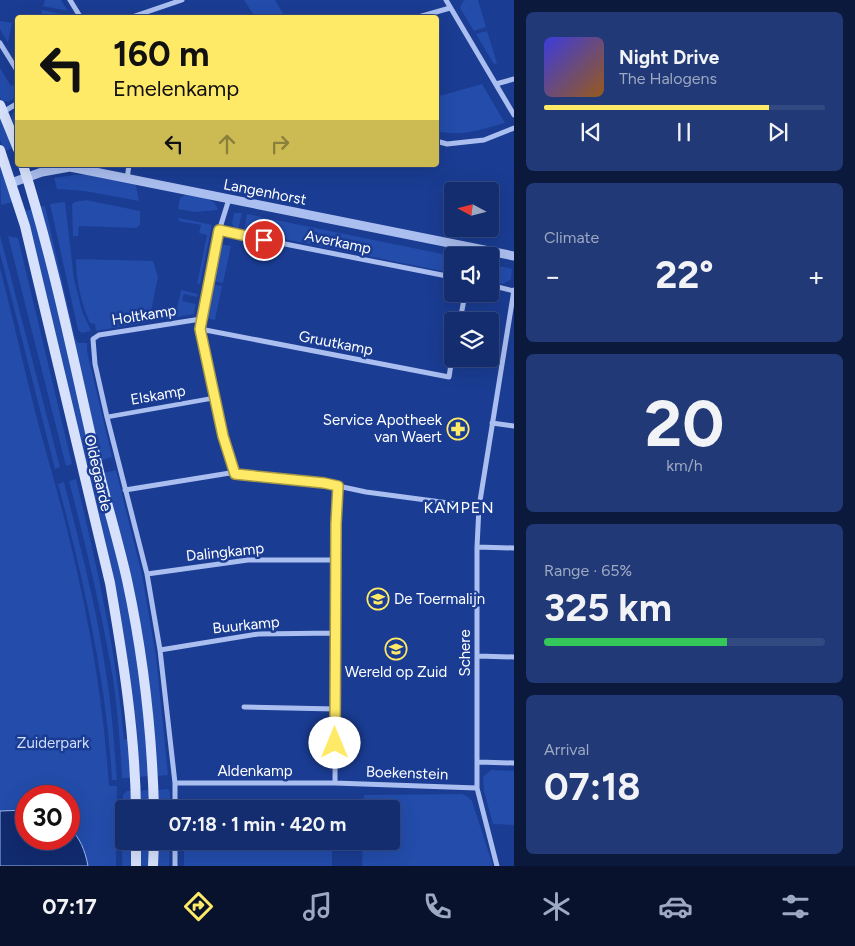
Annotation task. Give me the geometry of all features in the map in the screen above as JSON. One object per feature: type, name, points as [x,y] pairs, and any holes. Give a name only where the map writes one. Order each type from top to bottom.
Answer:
[{"type":"main road","points":[[2,108],[15,141]]},
{"type":"main road","name":"Oldegaarde","points":[[0,150],[25,226],[110,583],[129,707],[136,800]]},
{"type":"main road","name":"Oldegaarde","points":[[24,167],[62,310],[97,466],[127,580],[146,698],[153,800]]},
{"type":"main road","points":[[136,850],[136,866]]},
{"type":"main road","points":[[153,866],[154,850]]},
{"type":"street","points":[[70,0],[79,15]]},
{"type":"street","points":[[138,15],[182,0]]},
{"type":"street","points":[[446,0],[514,115]]},
{"type":"street","points":[[426,15],[450,8]]},
{"type":"street","points":[[0,43],[15,67]]},
{"type":"street","points":[[496,84],[514,79]]},
{"type":"street","points":[[2,108],[15,104]]},
{"type":"street","points":[[439,143],[447,144],[484,140],[514,128]]},
{"type":"street","name":"Langenhorst","points":[[11,182],[42,172],[70,167],[514,256]]},
{"type":"street","points":[[127,179],[129,167]]},
{"type":"street","points":[[229,199],[219,230],[200,329],[223,436],[235,474]]},
{"type":"street","name":"Averkamp","points":[[219,230],[444,275]]},
{"type":"street","points":[[499,287],[514,290]]},
{"type":"street","name":"Schere","points":[[497,866],[477,788],[478,507],[514,290]]},
{"type":"street","name":"Holtkamp","points":[[93,339],[99,335],[201,320]]},
{"type":"street","name":"Gruutkamp","points":[[200,329],[449,377],[451,367]]},
{"type":"street","name":"Oldegaarde","points":[[93,339],[95,364],[107,417],[147,574],[160,650],[175,783],[175,800]]},
{"type":"street","name":"Elskamp","points":[[107,417],[214,398]]},
{"type":"street","points":[[492,422],[514,426]]},
{"type":"street","points":[[125,490],[221,474],[235,474],[324,483],[478,507]]},
{"type":"street","points":[[335,783],[335,633],[338,486]]},
{"type":"street","points":[[477,547],[514,548]]},
{"type":"street","name":"Dalingkamp","points":[[147,574],[248,560],[336,560]]},
{"type":"street","name":"Buurkamp","points":[[160,650],[258,634],[335,633]]},
{"type":"street","points":[[477,656],[514,657]]},
{"type":"street","points":[[244,707],[335,709]]},
{"type":"street","points":[[478,762],[514,763]]},
{"type":"street","name":"Aldenkamp","points":[[175,783],[335,783]]},
{"type":"street","name":"Boekenstein","points":[[335,783],[477,788]]},
{"type":"street","points":[[175,850],[175,866]]},
{"type":"green space","points":[[45,0],[61,0],[68,11],[43,6]]},
{"type":"green space","points":[[244,0],[275,0],[284,15],[254,15]]},
{"type":"green space","points":[[478,0],[486,27],[474,31],[460,8],[463,1]]},
{"type":"green space","points":[[42,10],[66,15],[41,15]]},
{"type":"green space","points":[[0,21],[12,23],[8,43],[0,29]]},
{"type":"green space","points":[[487,31],[497,63],[494,64],[476,34]]},
{"type":"green space","points":[[0,68],[11,86],[15,84],[15,98],[8,102],[1,100]]},
{"type":"green space","points":[[482,84],[505,123],[463,133],[439,132],[439,96]]},
{"type":"green space","points":[[15,110],[15,132],[12,119]]},
{"type":"green space","points":[[0,113],[13,148],[5,151],[0,140]]},
{"type":"green space","points":[[0,167],[2,167],[13,202],[1,205]]},
{"type":"green space","points":[[87,175],[136,185],[139,201],[85,191],[57,189],[54,178]]},
{"type":"green space","points":[[185,195],[209,200],[216,205],[218,210],[195,212],[178,209],[180,198]]},
{"type":"green space","points":[[86,200],[140,211],[140,225],[136,228],[79,226],[78,236],[73,236],[72,204]]},
{"type":"green space","points":[[65,202],[74,279],[82,311],[91,331],[82,333],[78,330],[50,204]]},
{"type":"green space","points":[[45,206],[75,338],[78,343],[87,343],[87,351],[112,457],[100,461],[40,207]]},
{"type":"green space","points":[[33,209],[93,462],[84,464],[24,211]]},
{"type":"green space","points":[[234,213],[242,213],[238,230],[232,224]]},
{"type":"green space","points":[[247,214],[444,254],[444,271],[244,231]]},
{"type":"green space","points":[[179,218],[212,225],[200,284],[197,284],[207,235],[199,233],[201,225],[179,221]]},
{"type":"green space","points":[[0,235],[60,467],[55,469],[0,253]]},
{"type":"green space","points":[[8,236],[18,238],[72,464],[66,466]]},
{"type":"green space","points":[[219,244],[231,246],[223,283],[212,281]]},
{"type":"green space","points":[[76,259],[153,261],[158,277],[151,311],[168,314],[169,311],[176,313],[181,290],[198,294],[197,297],[184,294],[182,301],[196,304],[194,314],[96,331],[95,324],[90,323],[84,308],[78,284]]},
{"type":"green space","points":[[499,266],[512,269],[511,279],[503,284],[499,283]]},
{"type":"green space","name":"Zuiderpark","points":[[0,268],[71,545],[88,624],[101,705],[109,786],[117,786],[117,800],[115,800],[116,866],[0,866]]},
{"type":"green space","points":[[212,284],[222,286],[215,320],[205,318]]},
{"type":"green space","points":[[116,470],[142,575],[156,656],[168,775],[156,776],[153,732],[103,473]]},
{"type":"green space","points":[[97,474],[133,631],[141,685],[150,776],[138,777],[136,743],[86,477]]},
{"type":"green space","points":[[76,479],[105,608],[121,706],[124,739],[129,739],[132,778],[122,778],[120,741],[109,654],[69,481]]},
{"type":"green space","points":[[64,482],[98,625],[110,699],[117,780],[112,780],[105,704],[85,594],[58,484]]},
{"type":"green space","points":[[491,770],[514,771],[514,825],[493,824],[484,791],[483,777]]},
{"type":"green space","points":[[168,789],[170,800],[157,800],[156,790]]},
{"type":"green space","points":[[150,790],[150,800],[140,800],[139,791]]},
{"type":"green space","points":[[127,791],[133,791],[133,800],[123,800],[123,795]]},
{"type":"green space","points":[[462,794],[468,797],[472,801],[493,866],[362,866],[363,850],[400,850],[400,800],[364,800],[364,795]]},
{"type":"green space","points":[[122,850],[133,850],[133,866],[122,866]]},
{"type":"green space","points":[[140,850],[151,850],[150,866],[139,866]]},
{"type":"green space","points":[[157,850],[170,850],[169,866],[157,866]]},
{"type":"green space","points":[[184,850],[332,850],[332,866],[184,866]]},
{"type":"shaded area","points":[[15,810],[15,850],[80,850],[80,842],[88,866],[0,866],[0,811]]},
{"type":"place","name":"Service Apotheek van Waert","points":[[458,429]]},
{"type":"place","name":"De Toermalijn","points":[[378,599]]},
{"type":"place","name":"Wereld op Zuid","points":[[396,649]]},
{"type":"district","name":"KAMPEN","points":[[459,507]]},
{"type":"route","points":[[264,240],[219,230],[200,329],[223,436],[235,474],[338,486],[336,524],[335,743]]}]
